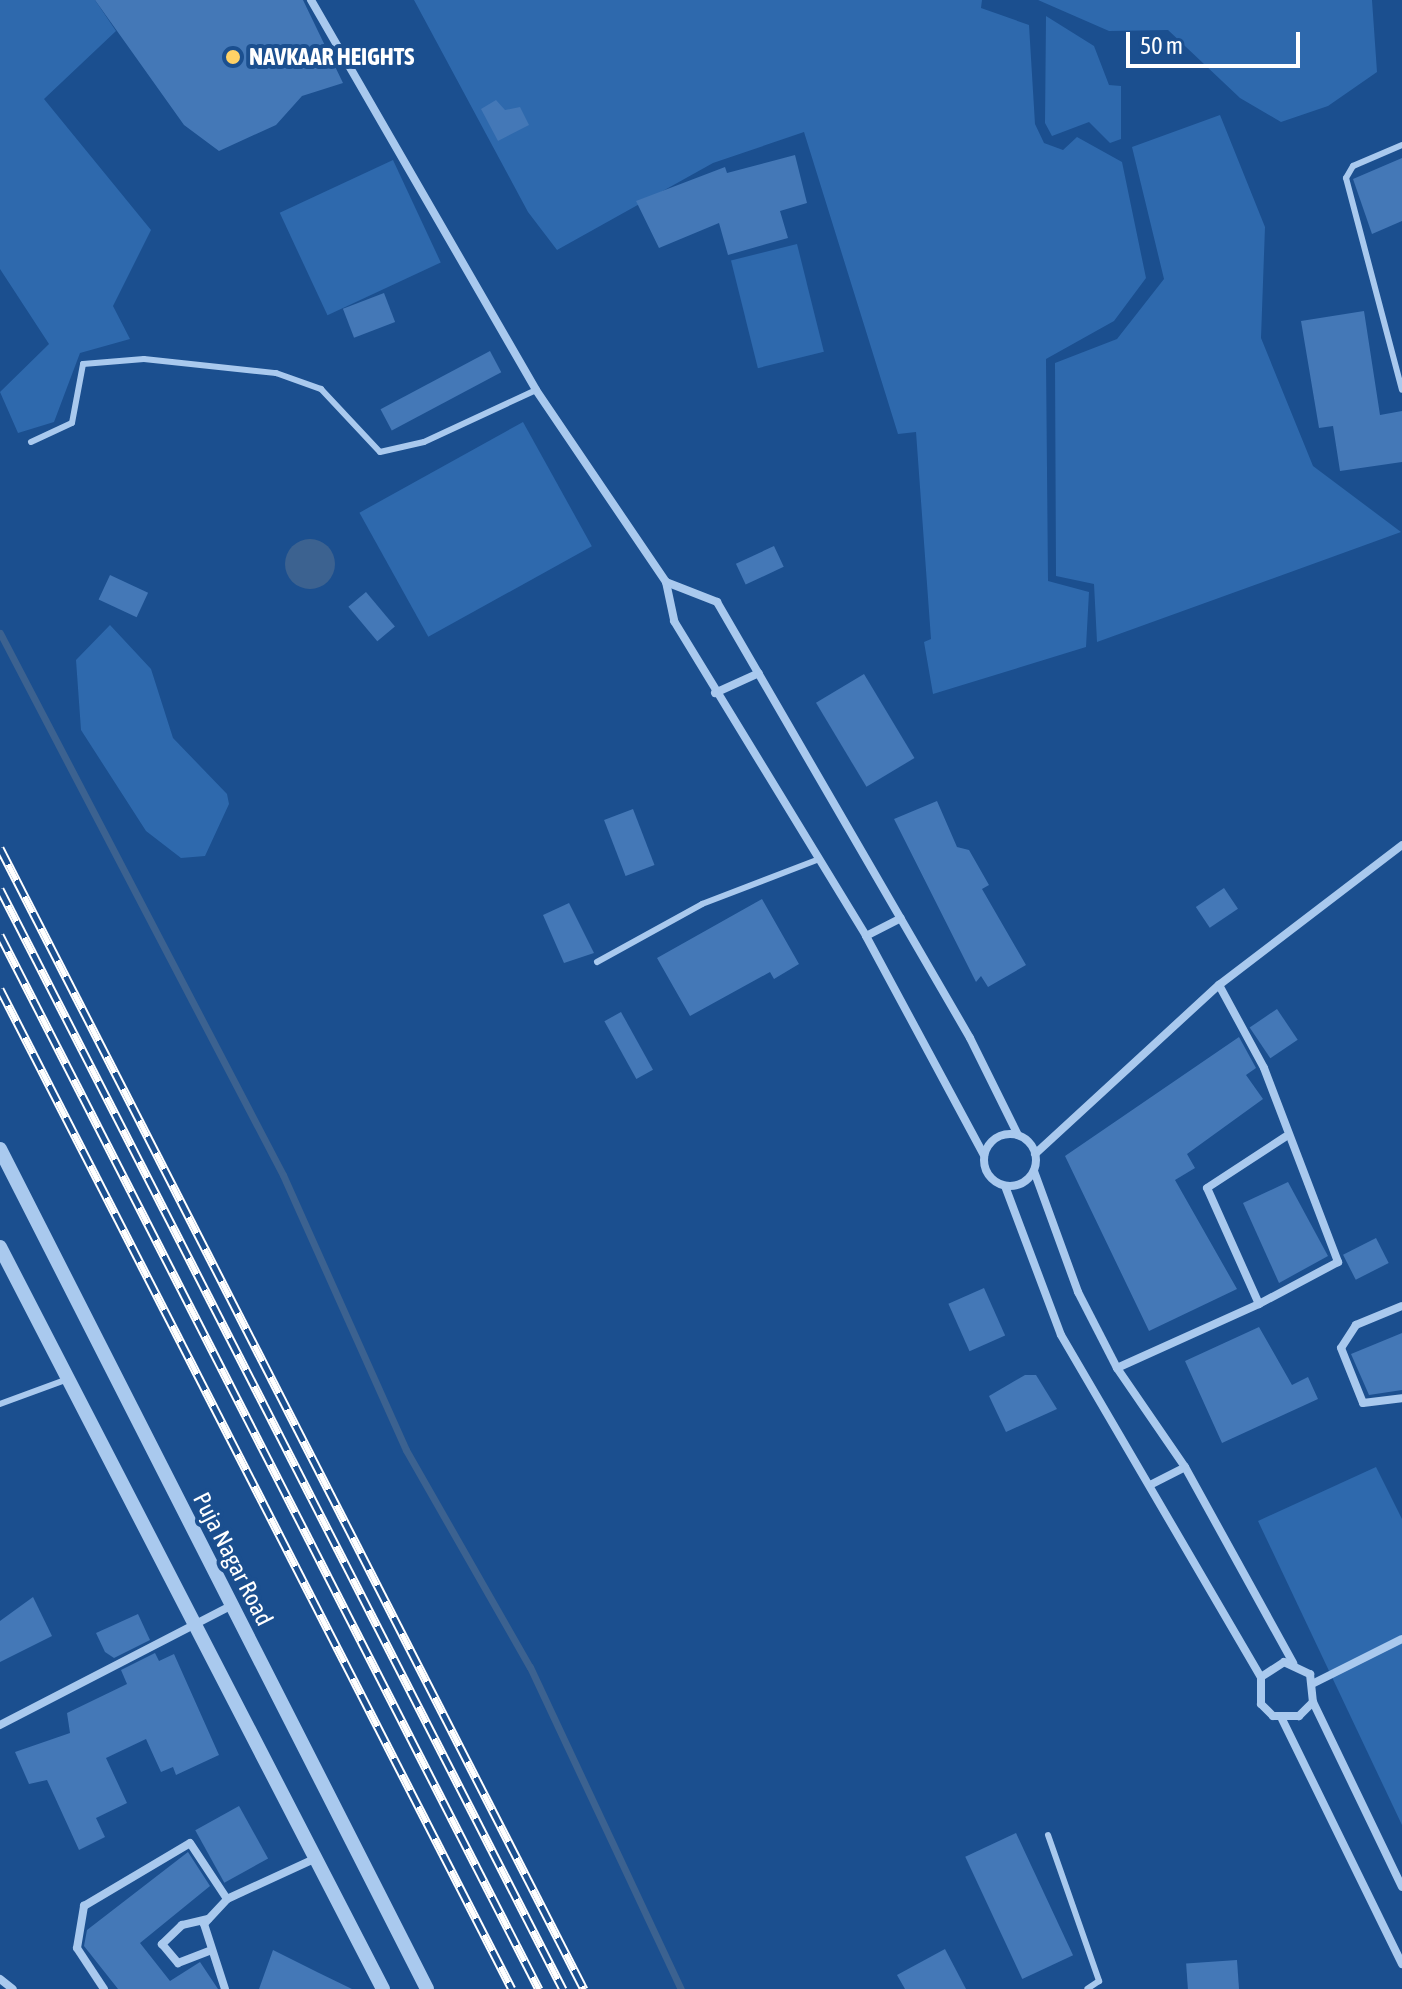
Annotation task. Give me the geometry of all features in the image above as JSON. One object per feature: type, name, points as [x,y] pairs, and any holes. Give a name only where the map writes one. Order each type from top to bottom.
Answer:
[{"type":"street","points":[[311,0],[536,390],[666,582],[674,621],[715,693],[866,936],[984,1155],[991,1178],[1005,1186],[1061,1335],[1152,1484],[1261,1677],[1261,1704],[1282,1719],[1402,1964]]},
{"type":"street","points":[[666,582],[717,602],[901,918],[1018,1135],[1035,1154]]},
{"type":"street","points":[[715,693],[759,673]]},
{"type":"street","points":[[1402,845],[1219,985],[1035,1154],[1034,1171],[1078,1292],[1117,1368],[1185,1467],[1293,1663],[1314,1683],[1313,1702],[1402,1887]]},
{"type":"street","points":[[866,936],[901,918]]},
{"type":"street","points":[[1117,1368],[1259,1304],[1338,1262],[1285,1137],[1264,1068],[1219,985]]},
{"type":"street","points":[[984,1155],[1001,1136],[1018,1135]]},
{"type":"street","points":[[1259,1304],[1207,1188],[1285,1137]]},
{"type":"street","name":"Puja Nagar Road","points":[[0,1149],[427,1989]]},
{"type":"street","points":[[1005,1186],[1034,1171]]},
{"type":"street","points":[[0,1247],[383,1989]]},
{"type":"street","points":[[1402,1306],[1356,1325],[1341,1348],[1363,1403],[1402,1398]]},
{"type":"street","points":[[1152,1484],[1185,1467]]},
{"type":"street","points":[[0,1725],[232,1605]]},
{"type":"street","points":[[1314,1683],[1402,1639]]},
{"type":"street","points":[[1261,1677],[1274,1665],[1293,1663]]},
{"type":"street","points":[[1282,1719],[1299,1716],[1313,1702]]},
{"type":"street","points":[[104,1989],[77,1948],[84,1906],[190,1843],[227,1899]]},
{"type":"street","points":[[210,1951],[178,1963],[162,1944],[182,1925],[208,1919],[227,1899],[316,1858]]},
{"type":"street","points":[[208,1919],[210,1951],[225,1989]]},
{"type":"street","points":[[0,1979],[13,1989]]},
{"type":"lane","points":[[1402,145],[1353,166],[1346,178],[1402,390]]},
{"type":"lane","points":[[31,442],[72,423],[83,364],[144,359],[276,373],[321,389],[380,452],[424,442],[536,390]]},
{"type":"lane","points":[[597,962],[702,904],[819,859]]},
{"type":"lane","points":[[0,1404],[68,1379]]},
{"type":"lane","points":[[1048,1835],[1099,1981],[1087,1989]]},
{"type":"shaded area","points":[[0,0],[95,0],[116,31],[44,99],[151,230],[113,306],[130,339],[80,353],[54,422],[18,433],[0,392],[49,344],[0,269]]},
{"type":"shaded area","points":[[414,0],[982,0],[981,8],[1029,25],[1035,124],[1044,143],[1063,150],[1077,137],[1122,162],[1146,278],[1114,321],[1046,359],[1048,581],[1089,592],[1086,647],[933,694],[924,642],[931,639],[916,432],[898,434],[804,132],[713,163],[557,250],[528,212]]},
{"type":"shaded area","points":[[1038,0],[1372,0],[1377,72],[1328,106],[1281,122],[1240,98],[1168,30],[1109,31]]},
{"type":"shaded area","points":[[1046,16],[1094,46],[1109,85],[1121,86],[1121,139],[1110,143],[1089,122],[1052,136],[1045,123]]},
{"type":"shaded area","points":[[1220,115],[1265,227],[1261,338],[1313,466],[1401,532],[1097,642],[1094,584],[1056,576],[1055,363],[1117,339],[1164,279],[1132,147]]},
{"type":"shaded area","points":[[393,160],[441,262],[327,315],[280,213]]},
{"type":"shaded area","points":[[797,244],[824,352],[758,368],[731,260]]},
{"type":"shaded area","points":[[523,422],[592,546],[428,637],[359,513]]},
{"type":"shaded area","points":[[310,539],[327,547],[335,564],[327,581],[310,589],[293,581],[285,564],[293,547]]},
{"type":"shaded area","points":[[110,625],[151,669],[173,738],[227,794],[229,804],[205,856],[181,858],[146,831],[81,730],[76,660]]},
{"type":"shaded area","points":[[1376,1467],[1402,1519],[1402,1825],[1258,1521]]},
{"type":"building","name":"NAVKAAR HEIGHTS","points":[[95,0],[303,0],[343,83],[302,96],[276,125],[219,151],[184,125]]},
{"type":"building","points":[[496,100],[505,110],[520,107],[529,125],[498,141],[481,109]]},
{"type":"building","points":[[795,155],[807,203],[780,211],[788,238],[728,255],[719,223],[659,248],[636,201],[725,167],[727,173]]},
{"type":"building","points":[[1402,158],[1402,221],[1372,234],[1353,179]]},
{"type":"building","points":[[384,293],[395,322],[354,338],[343,309]]},
{"type":"building","points":[[1364,311],[1380,415],[1402,411],[1402,462],[1340,471],[1333,426],[1319,428],[1301,321]]},
{"type":"building","points":[[490,351],[501,372],[392,430],[381,409]]},
{"type":"building","points":[[774,546],[784,567],[746,585],[736,564]]},
{"type":"building","points":[[110,575],[148,593],[137,617],[99,599]]},
{"type":"building","points":[[366,592],[395,626],[377,641],[348,607]]},
{"type":"building","points":[[864,674],[914,758],[866,787],[816,703]]},
{"type":"building","points":[[937,801],[957,847],[969,850],[989,885],[982,889],[1026,965],[988,987],[981,976],[976,982],[894,819]]},
{"type":"building","points":[[633,809],[655,865],[626,876],[604,820]]},
{"type":"building","points":[[1224,888],[1238,909],[1210,928],[1196,907]]},
{"type":"building","points":[[762,899],[799,964],[774,979],[770,972],[690,1016],[657,958]]},
{"type":"building","points":[[569,903],[594,953],[564,963],[543,915]]},
{"type":"building","points":[[1277,1009],[1298,1040],[1270,1058],[1250,1027]]},
{"type":"building","points":[[621,1012],[653,1070],[636,1079],[604,1021]]},
{"type":"building","points":[[1239,1037],[1256,1068],[1246,1075],[1263,1099],[1187,1154],[1195,1168],[1175,1180],[1237,1289],[1149,1331],[1065,1156]]},
{"type":"building","points":[[1288,1182],[1328,1256],[1279,1283],[1243,1203]]},
{"type":"building","points":[[1376,1238],[1389,1263],[1356,1280],[1343,1255]]},
{"type":"building","points":[[984,1288],[1005,1336],[970,1351],[948,1304]]},
{"type":"building","points":[[1259,1327],[1292,1385],[1308,1377],[1318,1399],[1222,1443],[1185,1361]]},
{"type":"building","points":[[1402,1333],[1402,1390],[1369,1395],[1351,1354]]},
{"type":"building","points":[[1025,1375],[1036,1375],[1057,1409],[1006,1432],[989,1396]]},
{"type":"building","points":[[33,1597],[52,1636],[0,1662],[0,1621]]},
{"type":"building","points":[[138,1614],[150,1640],[114,1658],[105,1652],[96,1633]]},
{"type":"building","points":[[155,1653],[159,1661],[174,1654],[219,1755],[176,1775],[173,1767],[161,1772],[146,1739],[106,1758],[127,1803],[96,1818],[105,1837],[79,1850],[47,1780],[29,1784],[15,1752],[70,1733],[67,1713],[127,1684],[121,1670]]},
{"type":"building","points":[[239,1806],[268,1858],[224,1883],[195,1830]]},
{"type":"building","points":[[1016,1833],[1073,1955],[1022,1979],[965,1857]]},
{"type":"building","points":[[188,1852],[210,1886],[140,1943],[170,1981],[200,1962],[218,1989],[118,1989],[84,1946],[87,1930]]},
{"type":"building","points":[[945,1949],[966,1989],[905,1989],[897,1975]]},
{"type":"building","points":[[273,1950],[317,1972],[352,1989],[259,1989]]},
{"type":"building","points":[[1237,1960],[1239,1989],[1188,1989],[1186,1964]]},
{"type":"waterway","points":[[0,633],[283,1175],[406,1450],[530,1667],[681,1989]]},
{"type":"railway","points":[[0,848],[584,1989]]},
{"type":"railway","points":[[0,889],[563,1989]]},
{"type":"railway","points":[[0,935],[539,1989]]},
{"type":"railway","points":[[0,989],[512,1989]]},
{"type":"place","name":"NAVKAAR HEIGHTS","points":[[233,57]]}]
